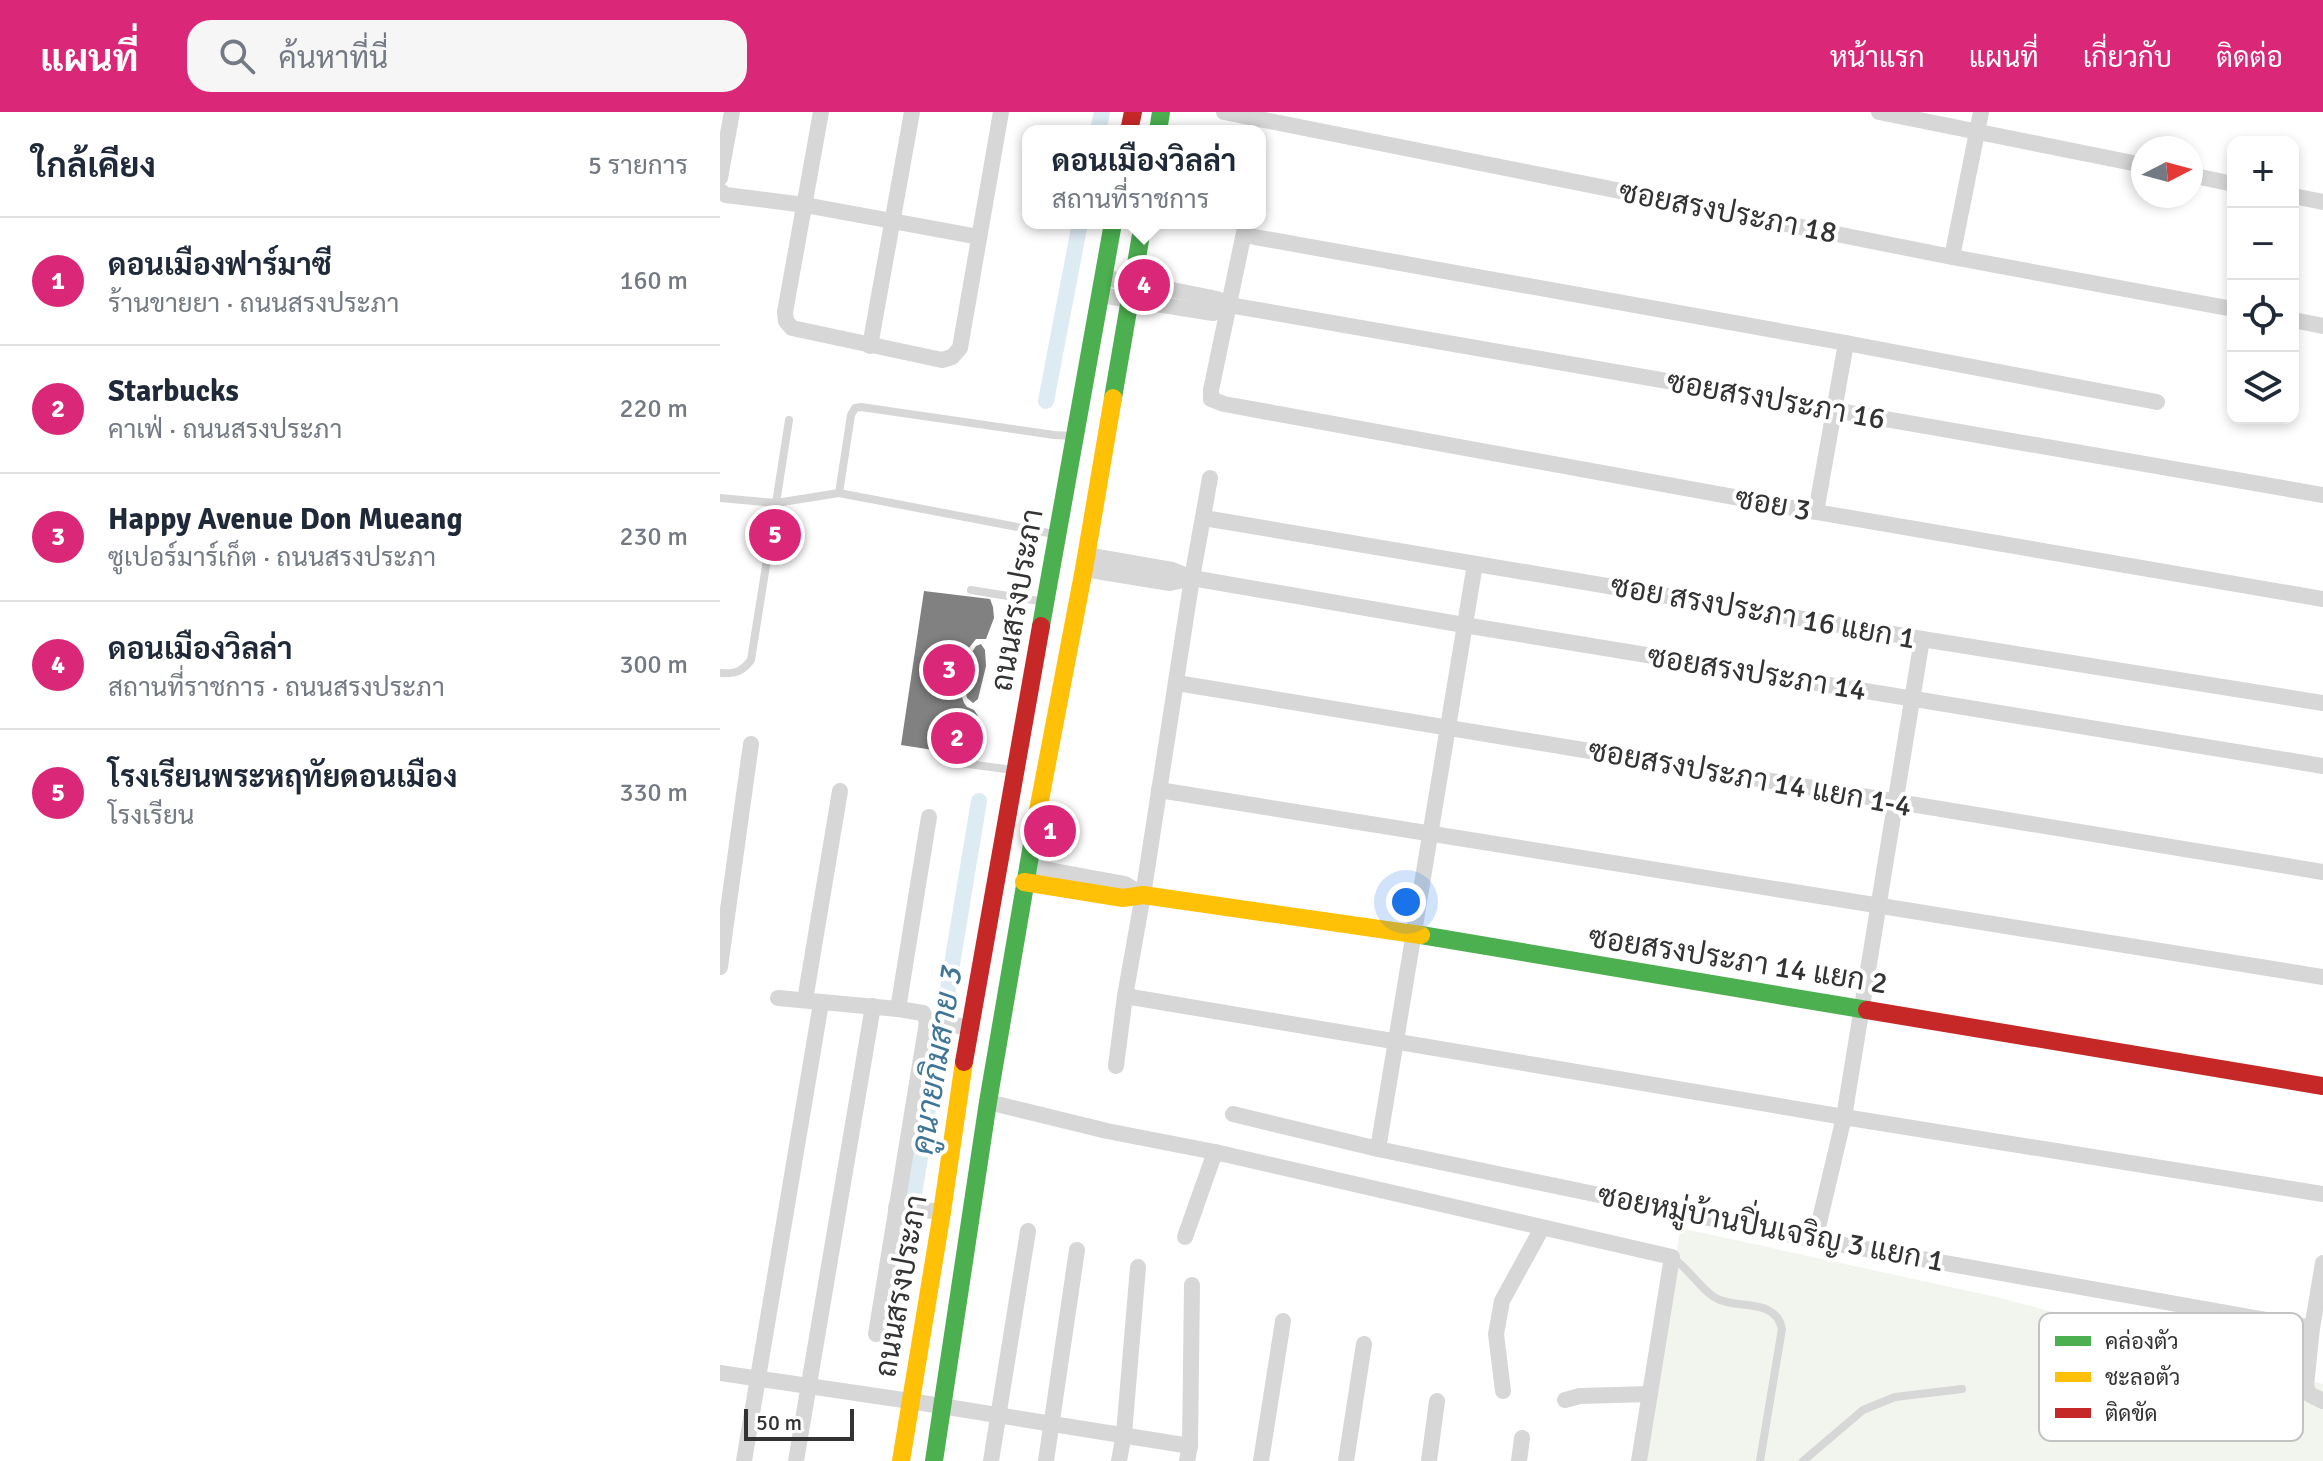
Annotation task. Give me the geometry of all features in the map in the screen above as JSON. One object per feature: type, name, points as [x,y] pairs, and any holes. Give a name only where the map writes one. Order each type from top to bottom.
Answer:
[{"type":"main road","name":"ถนนสรงประภา","points":[[901,1461],[942,1212],[948,1024],[1015,770],[1112,229]]},
{"type":"main road","name":"ถนนสรงประภา","points":[[934,1461],[1025,874],[1085,562],[1142,229]]},
{"type":"main road","name":"ซอยสรงประภา 14 แยก 2","points":[[1025,874],[1123,898],[1143,895],[1413,934],[2323,1086]]},
{"type":"street","points":[[720,178],[732,112]]},
{"type":"street","points":[[821,112],[785,312],[786,321],[792,328],[942,360],[952,357],[960,348],[1001,112]]},
{"type":"street","points":[[870,346],[912,112]]},
{"type":"street","name":"ซอยสรงประภา 18","points":[[1224,112],[1952,257],[2227,308]]},
{"type":"street","points":[[1879,112],[2131,163]]},
{"type":"street","points":[[1952,257],[1981,112]]},
{"type":"street","points":[[2203,178],[2227,183]]},
{"type":"street","points":[[720,191],[726,195],[805,205],[979,237]]},
{"type":"street","points":[[2299,197],[2323,202]]},
{"type":"street","points":[[1229,305],[1245,229],[2157,402]]},
{"type":"street","name":"ซอยสรงประภา 16","points":[[1102,286],[1217,299],[1229,305],[2323,495]]},
{"type":"street","name":"ซอย 3","points":[[1229,305],[1211,390],[1211,399],[1224,404],[1816,512],[2323,599]]},
{"type":"street","points":[[2299,321],[2323,326]]},
{"type":"street","points":[[1816,512],[1846,343]]},
{"type":"street","points":[[1116,1066],[1210,478]]},
{"type":"street","name":"ซอย สรงประภา 16 แยก 1","points":[[1204,518],[2323,703]]},
{"type":"street","name":"ซอยสรงประภา 14","points":[[1085,562],[1172,570],[1192,578],[1464,625],[2323,766]]},
{"type":"street","points":[[1378,1149],[1475,564]]},
{"type":"street","points":[[1815,1240],[1844,1117],[1922,639]]},
{"type":"street","name":"ซอยสรงประภา 14 แยก 1-4","points":[[1177,683],[2323,872]]},
{"type":"street","points":[[720,967],[751,744]]},
{"type":"street","points":[[1159,790],[2323,977]]},
{"type":"street","points":[[744,1461],[813,1001],[840,791]]},
{"type":"street","points":[[898,1009],[929,817]]},
{"type":"street","points":[[1125,996],[2323,1194]]},
{"type":"street","points":[[778,998],[898,1009],[923,1013],[948,1024],[900,1207],[876,1334]]},
{"type":"street","points":[[796,1461],[873,1006]]},
{"type":"street","points":[[988,1102],[1672,1257],[1639,1461]]},
{"type":"street","name":"ซอยหมู่บ้านปิ่นเจริญ 3 แยก 1","points":[[1233,1114],[1378,1149],[1815,1240],[2227,1313]]},
{"type":"street","points":[[1185,1237],[1215,1152]]},
{"type":"street","points":[[900,1207],[942,1212]]},
{"type":"street","points":[[1503,1391],[1496,1334],[1502,1301],[1542,1228]]},
{"type":"street","points":[[991,1461],[1028,1231]]},
{"type":"street","points":[[1046,1461],[1077,1250]]},
{"type":"street","points":[[2323,1263],[2306,1386],[2309,1394],[2323,1401]]},
{"type":"street","points":[[1119,1461],[1138,1267]]},
{"type":"street","points":[[720,1373],[1124,1434],[1189,1454],[1192,1285]]},
{"type":"street","points":[[1261,1461],[1283,1321]]},
{"type":"street","name":"ซอยหมู่บ้านปิ่นเจริญ 3 แยก 1","points":[[2303,1326],[2312,1328]]},
{"type":"street","points":[[1346,1461],[1364,1344]]},
{"type":"street","points":[[1565,1400],[1591,1395],[1650,1394]]},
{"type":"street","points":[[1429,1461],[1437,1401]]},
{"type":"street","points":[[1519,1461],[1522,1438]]},
{"type":"lane","points":[[839,493],[851,415],[855,408],[1074,436]]},
{"type":"lane","points":[[720,673],[733,674],[744,669],[751,660],[789,420]]},
{"type":"lane","points":[[720,498],[776,503],[839,493],[1058,535]]},
{"type":"lane","points":[[971,590],[1046,602]]},
{"type":"lane","points":[[946,761],[1015,770]]},
{"type":"lane","points":[[1672,1257],[1686,1267],[1715,1298],[1773,1311],[1780,1319],[1782,1329],[1760,1461]]},
{"type":"lane","points":[[1803,1461],[1863,1410],[1895,1397],[1962,1389]]},
{"type":"shaded area","points":[[1680,1228],[2056,1313],[2039,1313],[2039,1441],[2303,1441],[2303,1379],[2323,1384],[2323,1461],[1647,1461]]},
{"type":"building","points":[[924,591],[990,599],[993,607],[994,618],[986,639],[976,639],[965,653],[970,655],[981,644],[985,650],[986,666],[978,699],[973,703],[967,698],[965,690],[960,691],[964,703],[978,716],[973,720],[975,727],[970,744],[959,754],[901,745]]},
{"type":"waterway","name":"คูนายกิมสาย 3","points":[[1099,125],[1102,112]]},
{"type":"waterway","name":"คูนายกิมสาย 3","points":[[1046,401],[1079,229]]},
{"type":"waterway","name":"คูนายกิมสาย 3","points":[[893,1321],[979,801]]},
{"type":"traffic: fast","points":[[1159,125],[1161,112]]},
{"type":"traffic: fast","points":[[1041,626],[1112,229]]},
{"type":"traffic: fast","points":[[1113,398],[1142,229]]},
{"type":"traffic: fast","points":[[934,1461],[988,1102],[1036,821]]},
{"type":"traffic: fast","points":[[1421,935],[1867,1010]]},
{"type":"traffic: slow","points":[[1036,821],[1113,398]]},
{"type":"traffic: slow","points":[[1024,882],[1123,898],[1143,895],[1421,935]]},
{"type":"traffic: slow","points":[[901,1461],[964,1062]]},
{"type":"traffic: jam","points":[[1130,125],[1133,112]]},
{"type":"traffic: jam","points":[[964,1062],[1041,626]]},
{"type":"traffic: jam","points":[[1867,1010],[2323,1086]]},
{"type":"place","name":"ดอนเมืองวิลล่า","points":[[1144,285]]},
{"type":"place","name":"โรงเรียนพระหฤทัยดอนเมือง","points":[[775,535]]},
{"type":"place","name":"Happy Avenue Don Mueang","points":[[949,670]]},
{"type":"place","name":"Starbucks","points":[[957,738]]},
{"type":"place","name":"ดอนเมืองฟาร์มาซี","points":[[1050,831]]}]
